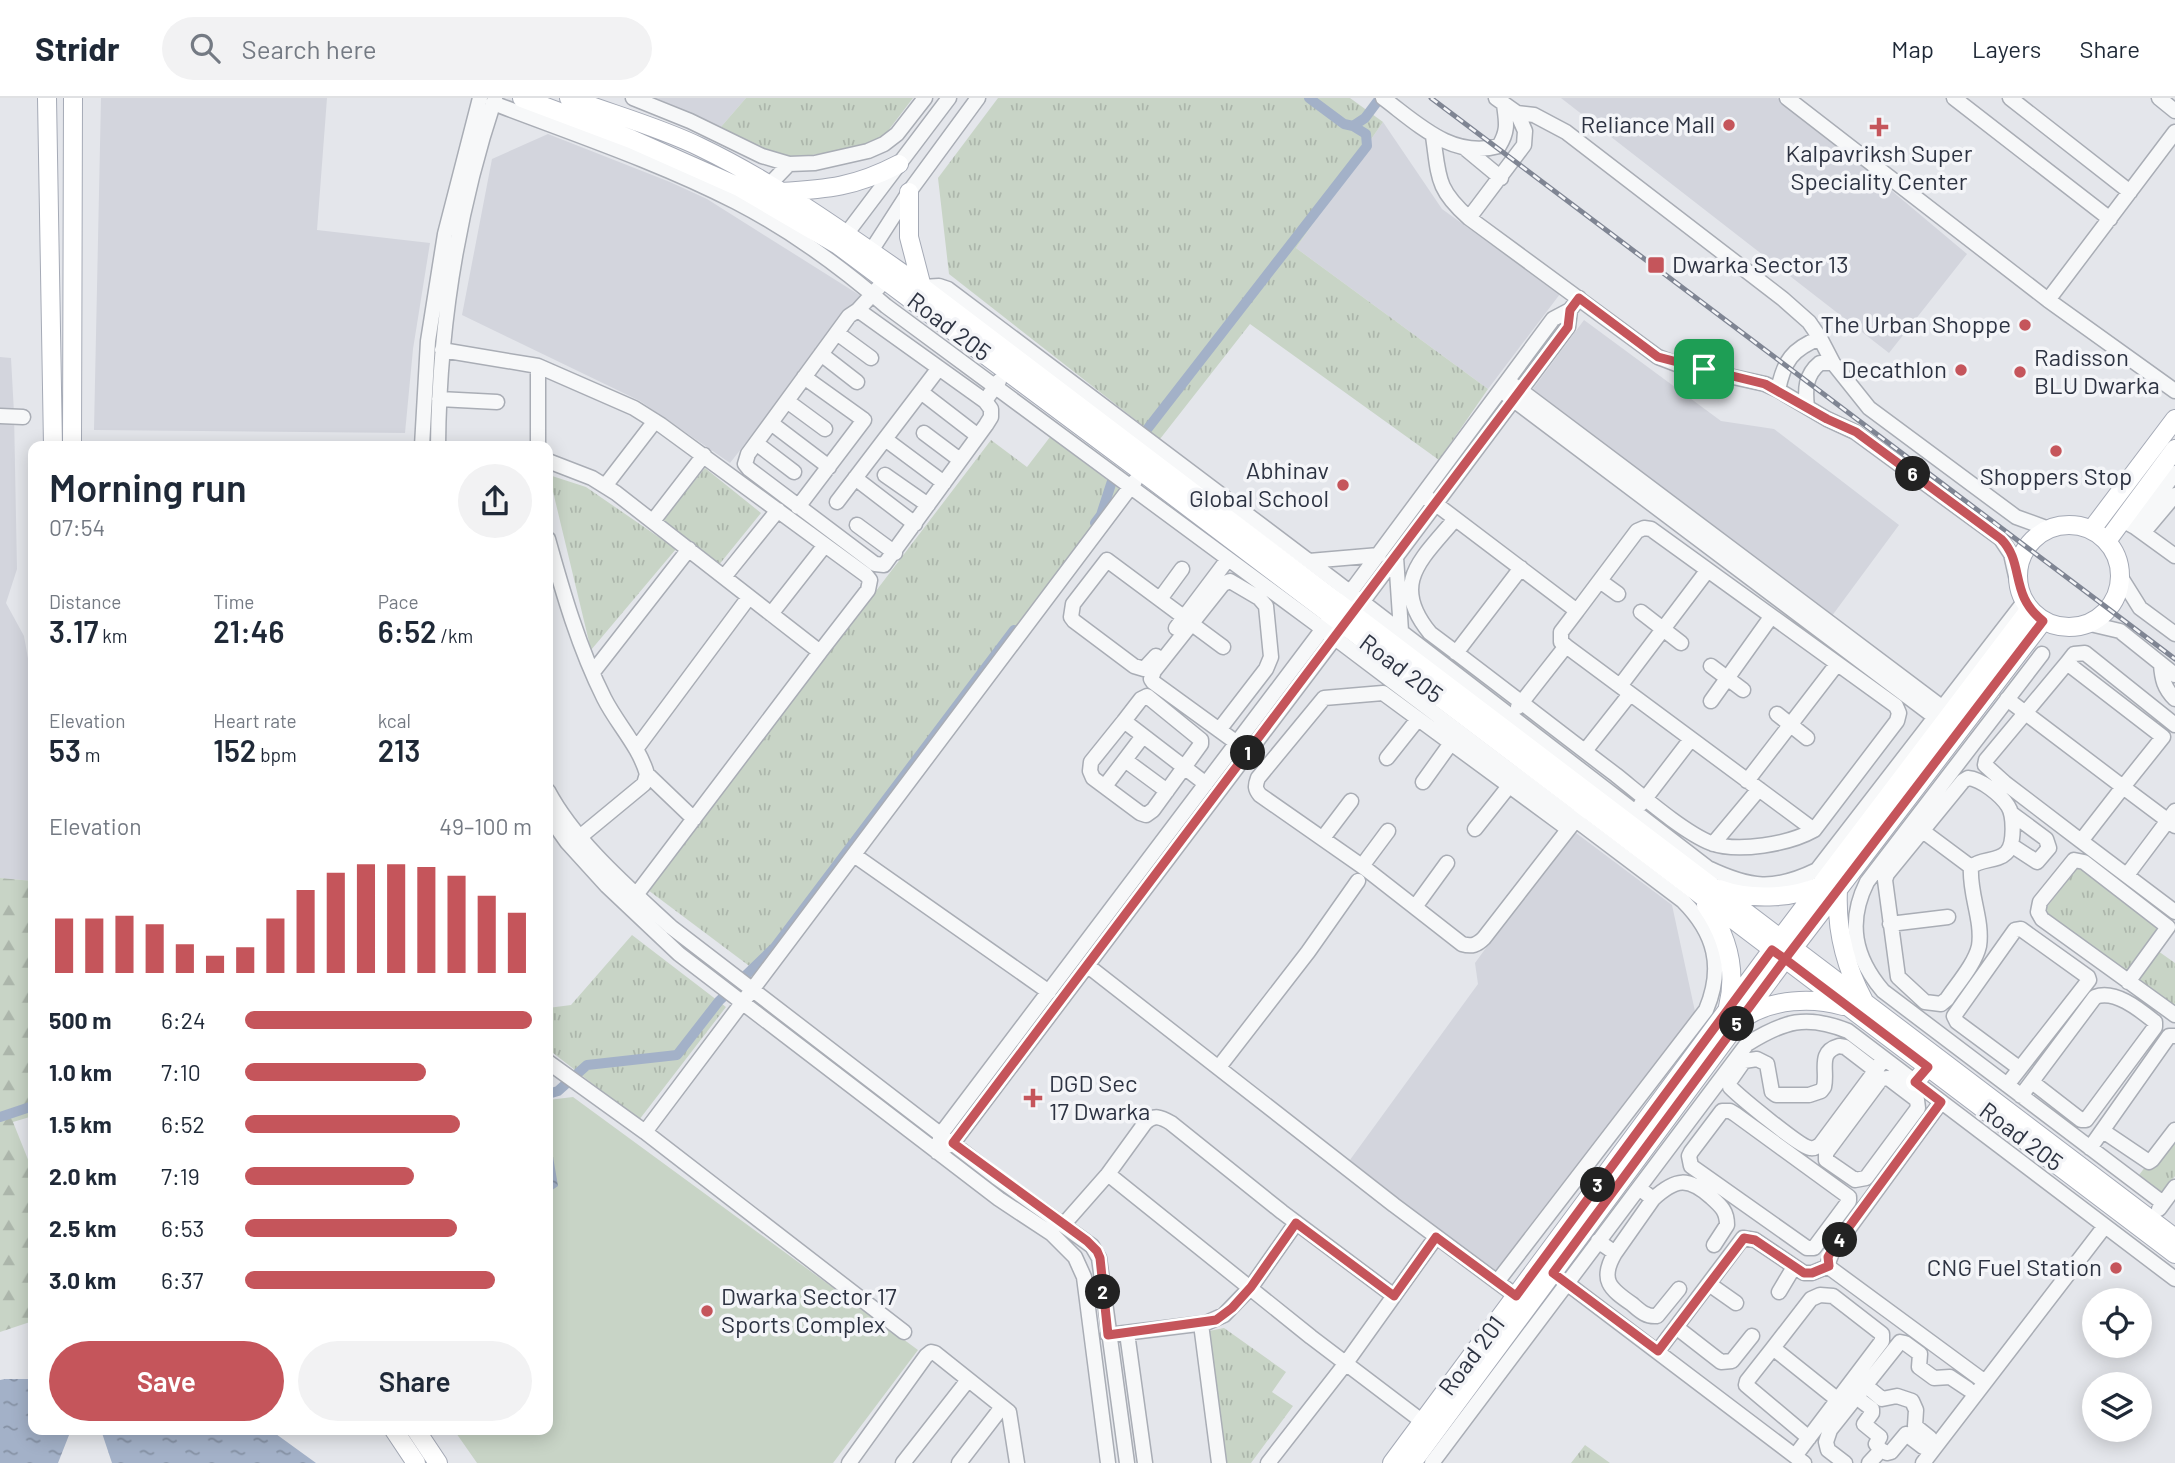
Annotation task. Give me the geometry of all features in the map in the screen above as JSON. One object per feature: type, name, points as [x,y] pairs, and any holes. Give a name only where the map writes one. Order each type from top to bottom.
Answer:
[{"type":"main road","points":[[47,98],[53,441]]},
{"type":"main road","points":[[72,441],[73,98]]},
{"type":"main road","name":"Road 205","points":[[522,98],[631,139],[739,187],[843,239]]},
{"type":"main road","name":"Road 205","points":[[569,98],[698,145],[774,189],[866,256],[922,287],[1343,615],[1576,819],[1704,890],[2175,1238]]},
{"type":"main road","points":[[774,189],[842,187],[867,181],[899,164]]},
{"type":"main road","points":[[909,192],[909,237],[922,287]]},
{"type":"main road","name":"Road 205","points":[[866,256],[885,279],[1142,472],[1631,817],[1704,890]]},
{"type":"main road","points":[[2092,529],[2175,419]]},
{"type":"main road","points":[[2107,541],[2133,527],[2175,449]]},
{"type":"main road","points":[[2059,525],[2092,529],[2107,541],[2113,550],[2120,566],[2120,584],[2111,605],[2097,619],[2078,626],[2060,626],[2029,604],[2018,567],[2026,547],[2049,529],[2059,525]]},
{"type":"main road","name":"Road 201","points":[[1392,1463],[1516,1296],[1783,949],[1838,890],[1910,822],[2029,604]]},
{"type":"main road","name":"Road 201","points":[[1783,949],[1820,886],[2029,604]]},
{"type":"main road","points":[[1704,890],[1778,896],[1802,894],[1820,886]]},
{"type":"main road","points":[[1704,890],[1727,945],[1733,1016],[1793,1001],[1858,1006],[1838,925],[1838,890]]},
{"type":"main road","name":"Road 205","points":[[1858,1006],[1928,1067],[2175,1254]]},
{"type":"main road","name":"Road 201","points":[[1425,1461],[1560,1278],[1733,1016]]},
{"type":"main road","points":[[1915,1082],[1928,1067]]},
{"type":"main road","points":[[397,1435],[416,1463]]},
{"type":"main road","points":[[419,1435],[438,1463]]},
{"type":"street","points":[[633,98],[690,121],[762,156],[789,164],[815,163],[867,151],[884,144],[897,134],[925,98]]},
{"type":"street","points":[[843,239],[949,98]]},
{"type":"street","points":[[866,256],[978,98]]},
{"type":"street","points":[[1787,98],[2048,300],[2175,391]]},
{"type":"street","points":[[1954,98],[2110,219]]},
{"type":"street","points":[[2010,98],[2130,192]]},
{"type":"street","points":[[2159,98],[2175,111]]},
{"type":"street","points":[[489,100],[685,178],[739,204],[832,262],[1228,559],[1343,615],[1401,631],[1511,716],[1631,817],[1708,868],[1736,881],[1769,885],[1794,881],[1817,870],[2029,604],[2011,554],[2001,539],[1856,432],[1765,384],[1679,365],[1658,357],[1574,304],[1451,202],[1441,188],[1433,136]]},
{"type":"street","points":[[438,441],[443,328],[489,100]]},
{"type":"street","points":[[422,441],[428,341],[443,247],[489,100]]},
{"type":"street","points":[[1386,100],[1433,136],[1466,149],[1478,150],[1499,146],[1507,130],[1500,101]]},
{"type":"street","points":[[1500,101],[1517,113],[1534,115],[1566,132],[1783,299],[1809,322],[1833,363],[1869,408],[2016,517],[2049,529]]},
{"type":"street","points":[[1469,218],[1524,145],[1526,138],[1517,113]]},
{"type":"street","points":[[2048,300],[2175,132]]},
{"type":"street","points":[[1466,149],[1501,178]]},
{"type":"street","points":[[774,189],[789,164]]},
{"type":"street","points":[[858,310],[985,401],[991,409],[990,417],[978,436],[884,565],[875,564],[798,507],[745,464],[745,458],[849,316],[858,310],[885,279]]},
{"type":"street","points":[[922,287],[939,286],[948,289],[1309,561],[1343,615]]},
{"type":"street","points":[[937,1152],[953,1143],[1236,770],[1343,615],[1379,555],[1553,319],[1574,304]]},
{"type":"street","points":[[937,1152],[941,1134],[1237,743],[1343,615],[1396,557],[1436,504],[1568,327],[1574,304]]},
{"type":"street","points":[[837,333],[871,358]]},
{"type":"street","points":[[1778,390],[1781,370],[1803,345],[1820,338]]},
{"type":"street","points":[[442,350],[538,366],[635,408],[704,455],[870,580],[870,585],[636,895]]},
{"type":"street","points":[[821,354],[857,382]]},
{"type":"street","points":[[1807,407],[1805,387],[1815,367],[1820,363],[1833,363]]},
{"type":"street","points":[[538,366],[538,441]]},
{"type":"street","points":[[837,502],[939,368]]},
{"type":"street","points":[[985,401],[1006,371]]},
{"type":"street","points":[[798,507],[864,420],[804,377]]},
{"type":"street","points":[[1504,386],[1940,713]]},
{"type":"street","points":[[921,392],[978,436]]},
{"type":"street","points":[[439,399],[497,402]]},
{"type":"street","points":[[787,401],[825,429]]},
{"type":"street","points":[[0,416],[23,417]]},
{"type":"street","points":[[605,486],[655,421]]},
{"type":"street","points":[[771,423],[829,467]]},
{"type":"street","points":[[924,433],[960,460]]},
{"type":"street","points":[[885,439],[944,483]]},
{"type":"street","points":[[756,443],[793,472]]},
{"type":"street","points":[[653,521],[704,455]]},
{"type":"street","points":[[553,463],[605,486],[820,652]]},
{"type":"street","points":[[645,1132],[749,988],[854,855],[1142,472]]},
{"type":"street","points":[[2133,527],[2175,473]]},
{"type":"street","points":[[885,475],[928,505]]},
{"type":"street","points":[[855,478],[915,524]]},
{"type":"street","points":[[1424,495],[1577,611]]},
{"type":"street","points":[[2133,527],[2175,495]]},
{"type":"street","points":[[724,577],[778,510]]},
{"type":"street","points":[[1455,519],[1418,564],[1411,581],[1411,598],[1416,617],[1430,634],[1697,837],[1713,844],[1729,847],[1769,845],[1800,838],[1814,830],[1897,721],[1899,713],[1896,706],[1651,529],[1644,527],[1637,531],[1561,632],[1561,642],[1566,646],[1814,830]]},
{"type":"street","points":[[857,526],[895,553]]},
{"type":"street","points":[[2133,527],[2175,556]]},
{"type":"street","points":[[1088,544],[1223,647]]},
{"type":"street","points":[[771,614],[825,545]]},
{"type":"street","points":[[593,672],[689,549]]},
{"type":"street","points":[[1309,561],[1379,555]]},
{"type":"street","points":[[1396,557],[1401,631]]},
{"type":"street","points":[[553,558],[561,588],[604,699],[636,749],[647,774],[694,820]]},
{"type":"street","points":[[1107,559],[1073,604],[1071,617],[1134,666],[1144,669],[1223,584],[1230,581],[1259,598],[1266,606],[1270,662],[1219,730]]},
{"type":"street","points":[[1228,559],[1151,679],[1237,743]]},
{"type":"street","points":[[1456,653],[1521,568]]},
{"type":"street","points":[[1160,599],[1182,569]]},
{"type":"street","points":[[1585,751],[1663,629],[1707,571]]},
{"type":"street","points":[[2120,576],[2140,608],[2175,634]]},
{"type":"street","points":[[1600,581],[1618,594]]},
{"type":"street","points":[[636,749],[749,597]]},
{"type":"street","points":[[1641,612],[1681,643]]},
{"type":"street","points":[[1711,701],[1771,617]]},
{"type":"street","points":[[2086,623],[2120,631],[2175,675]]},
{"type":"street","points":[[1511,716],[1566,646]]},
{"type":"street","points":[[2175,725],[2085,653],[2078,652],[1986,760],[1985,765],[2175,912]]},
{"type":"street","points":[[2042,654],[1910,822],[1867,882],[1860,895],[1854,929],[1870,976],[1883,991],[2163,1203]]},
{"type":"street","points":[[2067,663],[2169,742],[2123,787],[2081,841]]},
{"type":"street","points":[[1713,844],[1790,724],[1837,664]]},
{"type":"street","points":[[2161,664],[2162,679],[2167,691],[2175,699]]},
{"type":"street","points":[[1711,666],[1743,690]]},
{"type":"street","points":[[1256,785],[1324,698],[1383,694],[1509,786],[1576,819],[1683,901],[1698,916],[1709,935],[1716,976],[1706,1010],[1497,1282]]},
{"type":"street","points":[[1144,696],[1150,697],[1200,737],[1201,744],[1184,768],[1153,810],[1142,815],[1091,774],[1091,762],[1144,696]]},
{"type":"street","points":[[2007,699],[2123,787],[2173,819],[2127,875]]},
{"type":"street","points":[[1777,713],[1807,738]]},
{"type":"street","points":[[1387,758],[1418,719]]},
{"type":"street","points":[[1124,721],[1206,784]]},
{"type":"street","points":[[1105,786],[1143,736]]},
{"type":"street","points":[[1631,817],[1691,739]]},
{"type":"street","points":[[1423,782],[1451,743]]},
{"type":"street","points":[[1125,760],[1167,791]]},
{"type":"street","points":[[1236,770],[1256,785],[1260,795],[1362,866],[1462,944],[1471,947],[1478,944],[1576,819]]},
{"type":"street","points":[[581,835],[644,783],[647,774]]},
{"type":"street","points":[[1968,778],[1978,779],[2007,804],[2011,813],[2011,845],[2003,856],[1971,867],[1979,934],[1978,948],[1947,999],[1941,1004],[1925,1002],[1898,977],[1885,890],[1887,874],[1910,822],[1968,778]]},
{"type":"street","points":[[1475,829],[1509,786]]},
{"type":"street","points":[[553,801],[636,895],[671,927],[941,1134],[1092,1245],[1098,1254],[1128,1463]]},
{"type":"street","points":[[1323,838],[1351,801]]},
{"type":"street","points":[[2011,813],[2046,839],[2050,845],[2037,862],[2011,845]]},
{"type":"street","points":[[553,822],[567,842],[607,886],[679,954],[999,1199],[1058,1239],[1075,1256],[1084,1277],[1108,1463]]},
{"type":"street","points":[[1910,822],[1971,867]]},
{"type":"street","points":[[1362,866],[1388,831]]},
{"type":"street","points":[[854,855],[1049,992]]},
{"type":"street","points":[[2128,982],[2168,927],[2084,862],[2074,860],[2040,902],[2038,912],[2042,919],[2128,982],[2175,1015]]},
{"type":"street","points":[[1415,907],[1447,863]]},
{"type":"street","points":[[1219,1067],[1358,881]]},
{"type":"street","points":[[1889,924],[1948,917]]},
{"type":"street","points":[[2007,1085],[2089,978],[2021,929],[2015,930],[1954,1016],[1957,1022],[2019,1068]]},
{"type":"street","points":[[1088,966],[1436,1237],[1516,1296]]},
{"type":"street","points":[[2021,1096],[2095,997],[2101,994],[2111,996],[2139,1009],[2155,1022],[2155,1027],[2086,1120],[2081,1120],[2032,1082]]},
{"type":"street","points":[[1809,1438],[1746,1385],[1811,1299],[1820,1294],[1833,1296],[1882,1334],[1882,1341],[1809,1438],[1799,1460],[1560,1278],[1598,1241],[1747,1044],[1786,1023],[1805,1021],[1848,1031],[1880,1064]]},
{"type":"street","points":[[2090,1148],[2169,1036],[2175,1036]]},
{"type":"street","points":[[1880,1064],[1820,1145],[1813,1149],[1756,1110],[1732,1090],[1730,1085],[1744,1061],[1757,1059],[1767,1064],[1772,1092],[1776,1095],[1815,1094],[1824,1087],[1825,1057],[1828,1051],[1839,1046],[1845,1047],[1880,1064],[1915,1082],[1938,1106],[2175,1279]]},
{"type":"street","points":[[553,1066],[645,1132],[904,1332]]},
{"type":"street","points":[[1888,1078],[1917,1100],[1918,1104],[1866,1178],[1855,1180],[1826,1160],[1826,1153],[1881,1079],[1888,1078]]},
{"type":"street","points":[[1918,1104],[1925,1102],[1938,1106]]},
{"type":"street","points":[[1938,1106],[1832,1250],[1828,1257],[1829,1266],[1982,1379]]},
{"type":"street","points":[[1722,1111],[1730,1111],[1849,1197],[1849,1201],[1814,1248],[1807,1248],[1691,1166],[1689,1156],[1709,1128],[1722,1111]]},
{"type":"street","points":[[1693,1116],[1709,1128]]},
{"type":"street","points":[[1064,1224],[1108,1174],[1145,1123],[1153,1117],[1159,1117],[1171,1123],[1296,1223],[1394,1296]]},
{"type":"street","points":[[1683,1129],[1699,1141]]},
{"type":"street","points":[[2103,1131],[2149,1161],[2175,1130]]},
{"type":"street","points":[[1108,1174],[1423,1422]]},
{"type":"street","points":[[1679,1289],[1657,1316],[1646,1315],[1609,1286],[1607,1271],[1615,1253],[1653,1199],[1672,1184],[1683,1182],[1697,1185],[1723,1208],[1726,1215],[1727,1225],[1714,1245]]},
{"type":"street","points":[[1639,1188],[1653,1199]]},
{"type":"street","points":[[2151,1220],[2175,1188]]},
{"type":"street","points":[[1923,1463],[1982,1379],[2100,1222],[2107,1203]]},
{"type":"street","points":[[1108,1335],[1216,1320],[1251,1287],[1296,1223]]},
{"type":"street","points":[[1268,1463],[1346,1363],[1436,1237]]},
{"type":"street","points":[[1658,1351],[1744,1238],[1755,1240],[1804,1273],[1829,1266]]},
{"type":"street","points":[[1598,1241],[1615,1253]]},
{"type":"street","points":[[1779,1292],[1794,1268]]},
{"type":"street","points":[[1709,1284],[1736,1303]]},
{"type":"street","points":[[1201,1324],[1219,1463]]},
{"type":"street","points":[[1676,1328],[1724,1363],[1732,1361],[1752,1336]]},
{"type":"street","points":[[1127,1333],[1145,1463]]},
{"type":"street","points":[[1845,1463],[1828,1450],[1827,1437],[1898,1344],[1903,1342],[1920,1354],[1919,1367],[1934,1378],[1950,1377],[1968,1389]]},
{"type":"street","points":[[1773,1348],[1838,1400]]},
{"type":"street","points":[[849,1463],[928,1353],[935,1353],[1011,1417],[1017,1463]]},
{"type":"street","points":[[1911,1463],[1968,1389],[1982,1379]]},
{"type":"street","points":[[903,1463],[968,1380]]},
{"type":"street","points":[[1861,1391],[1882,1399],[1897,1396],[1912,1401],[1916,1410],[1915,1426],[1927,1443]]},
{"type":"street","points":[[1861,1391],[1872,1409],[1864,1424],[1880,1437],[1876,1444],[1881,1450],[1891,1452],[1906,1434],[1927,1443]]},
{"type":"street","points":[[959,1463],[1002,1407]]},
{"type":"street","points":[[1869,1463],[1881,1450]]},
{"type":"shaded area","points":[[101,98],[327,98],[317,230],[430,243],[413,349],[405,433],[94,430]]},
{"type":"shaded area","points":[[646,98],[746,98],[720,128]]},
{"type":"shaded area","points":[[1561,98],[1777,98],[1811,123],[1967,254],[1889,353]]},
{"type":"shaded area","points":[[1383,122],[1442,209],[1560,294],[1488,389],[1296,248]]},
{"type":"shaded area","points":[[548,134],[707,199],[861,296],[730,463],[640,401],[462,315],[492,159]]},
{"type":"shaded area","points":[[1584,320],[1721,421],[1774,429],[1899,525],[1823,628],[1524,401]]},
{"type":"shaded area","points":[[0,357],[11,358],[14,413],[17,569],[6,603],[24,636],[28,659],[28,881],[0,878]]},
{"type":"shaded area","points":[[1572,830],[1672,905],[1696,1016],[1497,1275],[1347,1164],[1478,984],[1475,963]]},
{"type":"green space","points":[[746,98],[913,98],[878,144],[782,160],[720,128]]},
{"type":"green space","points":[[998,98],[1350,98],[1383,122],[1296,248],[1488,389],[1439,460],[1250,324],[1160,439],[949,274],[938,178]]},
{"type":"green space","points":[[1050,437],[1126,494],[760,974],[648,890],[991,440],[1027,467]]},
{"type":"green space","points":[[705,468],[761,513],[718,566],[662,521]]},
{"type":"green space","points":[[553,476],[586,487],[676,549],[591,650],[553,492]]},
{"type":"green space","points":[[2078,867],[2161,930],[2126,975],[2043,912]]},
{"type":"green space","points":[[0,878],[28,881],[28,1118],[13,1122],[28,1160],[28,1323],[0,1332]]},
{"type":"green space","points":[[632,935],[726,1007],[639,1120],[553,1053],[553,1007],[571,1005]]},
{"type":"green space","points":[[2158,951],[2175,963],[2175,1008],[2137,979]]},
{"type":"green space","name":"Dwarka Sector 17 Sports Complex","points":[[573,1097],[918,1350],[833,1463],[477,1463],[457,1435],[553,1435],[553,1099]]},
{"type":"green space","points":[[2175,1128],[2175,1176],[2162,1193],[2139,1175]]},
{"type":"green space","points":[[1224,1328],[1286,1372],[1272,1392],[1293,1406],[1251,1463],[1225,1463],[1209,1331]]},
{"type":"green space","points":[[1585,1445],[1610,1463],[1571,1463]]},
{"type":"water","points":[[553,1156],[558,1186],[553,1190]]},
{"type":"water","points":[[28,1379],[28,1435],[69,1435],[58,1463],[0,1463],[0,1380]]},
{"type":"water","points":[[103,1435],[277,1435],[316,1463],[112,1463]]},
{"type":"waterway","points":[[1309,98],[1344,124],[1353,126],[1365,118],[1380,98]]},
{"type":"waterway","points":[[1145,432],[1367,146],[1366,134],[1353,126]]},
{"type":"waterway","points":[[1095,523],[1101,515],[1113,478]]},
{"type":"waterway","points":[[553,1092],[587,1065],[677,1055],[719,1001],[775,947],[1014,630]]},
{"type":"waterway","points":[[0,1117],[28,1108]]},
{"type":"railway","points":[[1431,98],[2175,659]]},
{"type":"place","name":"Reliance Mall","points":[[1729,125]]},
{"type":"place","name":"Kalpavriksh Super Speciality Center","points":[[1879,127]]},
{"type":"place","name":"Dwarka Sector 13","points":[[1656,265]]},
{"type":"place","name":"The Urban Shoppe","points":[[2025,325]]},
{"type":"place","name":"Decathlon","points":[[1961,370]]},
{"type":"place","name":"Radisson BLU Dwarka","points":[[2020,372]]},
{"type":"place","name":"Shoppers Stop","points":[[2056,451]]},
{"type":"place","name":"Abhinav Global School","points":[[1343,485]]},
{"type":"place","name":"DGD Sec 17 Dwarka","points":[[1033,1098]]},
{"type":"place","name":"CNG Fuel Station","points":[[2116,1268]]},
{"type":"place","name":"Dwarka Sector 17 Sports Complex","points":[[707,1311]]},
{"type":"route","points":[[1704,369],[1679,365],[1658,357],[1579,298],[1570,310],[1568,327],[953,1143],[1097,1251],[1108,1335],[1216,1320],[1232,1308],[1251,1287],[1296,1223],[1394,1296],[1436,1237],[1516,1296],[1772,950],[1785,959],[1928,1067],[1915,1082],[1941,1102],[1832,1250],[1828,1257],[1829,1266],[1812,1273],[1804,1273],[1755,1240],[1744,1238],[1658,1351],[1553,1273],[1785,959],[2043,621],[2025,602],[2011,554],[2001,539],[1856,432],[1765,384],[1704,369]]}]
